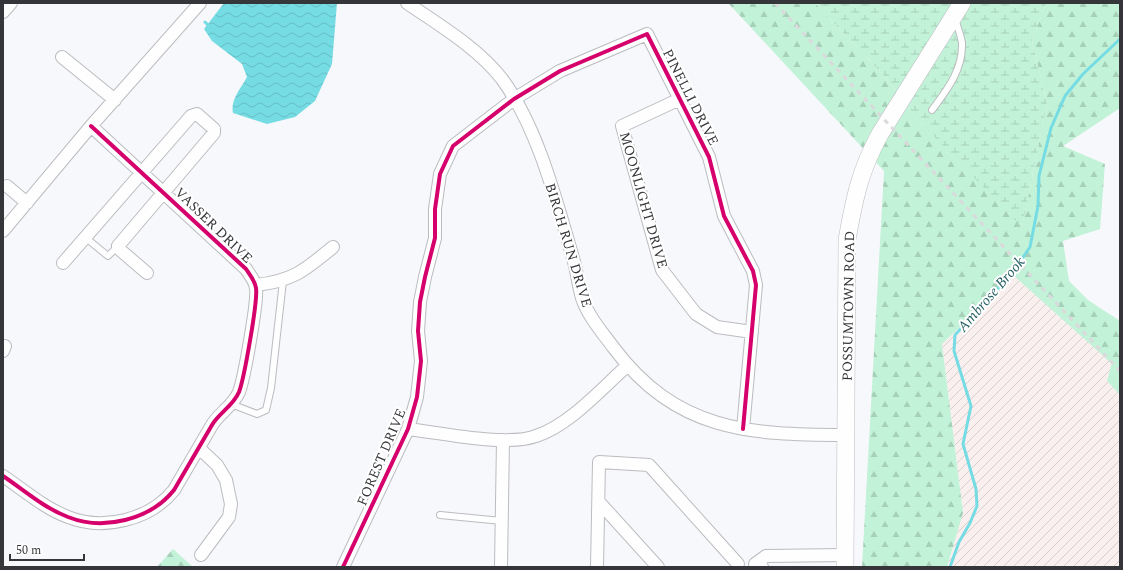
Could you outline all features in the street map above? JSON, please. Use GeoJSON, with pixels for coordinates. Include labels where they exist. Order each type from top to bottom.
{"type":"FeatureCollection","features":[{"type":"Feature","properties":{"kind":"main road","name":"POSSUMTOWN ROAD"},"geometry":{"type":"LineString","coordinates":[[845,561],[847,240],[855,194],[868,155],[958,10]]}},
{"type":"Feature","properties":{"kind":"street"},"geometry":{"type":"LineString","coordinates":[[3,12],[11,3]]}},
{"type":"Feature","properties":{"kind":"street"},"geometry":{"type":"LineString","coordinates":[[3,231],[91,126],[200,3]]}},
{"type":"Feature","properties":{"kind":"street","name":"BIRCH RUN DRIVE"},"geometry":{"type":"LineString","coordinates":[[407,3],[451,33],[487,63],[501,79],[514,98],[524,115],[542,160],[573,259],[583,300],[598,326],[628,365],[642,380],[690,414],[728,427],[788,435],[846,436]]}},
{"type":"Feature","properties":{"kind":"street","name":"PINELLI DRIVE"},"geometry":{"type":"LineString","coordinates":[[514,98],[560,71],[647,34],[709,157],[724,216],[753,272],[756,285],[743,429]]}},
{"type":"Feature","properties":{"kind":"street"},"geometry":{"type":"LineString","coordinates":[[62,57],[115,100]]}},
{"type":"Feature","properties":{"kind":"street","name":"FOREST DRIVE"},"geometry":{"type":"LineString","coordinates":[[343,567],[408,428],[417,397],[421,361],[418,331],[420,302],[424,277],[435,238],[435,209],[440,174],[453,146],[514,98]]}},
{"type":"Feature","properties":{"kind":"street","name":"MOONLIGHT DRIVE"},"geometry":{"type":"LineString","coordinates":[[680,99],[622,126],[662,270],[696,314],[717,327],[752,332]]}},
{"type":"Feature","properties":{"kind":"street"},"geometry":{"type":"LineString","coordinates":[[63,263],[192,115],[198,115],[214,129],[213,135],[118,246],[118,248],[147,274]]}},
{"type":"Feature","properties":{"kind":"street","name":"VASSER DRIVE"},"geometry":{"type":"LineString","coordinates":[[91,126],[246,269],[256,286]]}},
{"type":"Feature","properties":{"kind":"street"},"geometry":{"type":"LineString","coordinates":[[7,186],[27,203]]}},
{"type":"Feature","properties":{"kind":"street"},"geometry":{"type":"LineString","coordinates":[[3,476],[51,509],[69,518],[104,523],[139,516],[150,511],[167,499],[216,418],[231,404],[239,392],[242,384],[257,293],[256,286],[282,281],[301,272],[333,247]]}},
{"type":"Feature","properties":{"kind":"street"},"geometry":{"type":"LineString","coordinates":[[408,428],[503,440],[536,436],[560,424],[628,365]]}},
{"type":"Feature","properties":{"kind":"street"},"geometry":{"type":"LineString","coordinates":[[502,567],[503,440]]}},
{"type":"Feature","properties":{"kind":"street"},"geometry":{"type":"LineString","coordinates":[[199,448],[218,465],[230,491],[231,504],[229,517],[202,555]]}},
{"type":"Feature","properties":{"kind":"street"},"geometry":{"type":"LineString","coordinates":[[597,567],[599,462],[649,464],[735,565],[758,566],[766,556],[845,561]]}},
{"type":"Feature","properties":{"kind":"street"},"geometry":{"type":"LineString","coordinates":[[598,502],[658,567]]}},
{"type":"Feature","properties":{"kind":"lane"},"geometry":{"type":"LineString","coordinates":[[932,110],[955,79],[961,56],[962,42],[958,10]]}},
{"type":"Feature","properties":{"kind":"lane"},"geometry":{"type":"LineString","coordinates":[[86,238],[108,256],[118,246]]}},
{"type":"Feature","properties":{"kind":"lane"},"geometry":{"type":"LineString","coordinates":[[231,404],[257,414],[266,410],[271,388],[282,281]]}},
{"type":"Feature","properties":{"kind":"lane"},"geometry":{"type":"LineString","coordinates":[[440,515],[502,521]]}},
{"type":"Feature","properties":{"kind":"shaded area"},"geometry":{"type":"Polygon","coordinates":[[[1014,276],[1112,362],[1107,381],[1120,395],[1120,567],[947,567],[963,513],[942,344],[1014,276]]]}},
{"type":"Feature","properties":{"kind":"green space"},"geometry":{"type":"Polygon","coordinates":[[[728,3],[815,3],[886,78],[915,117],[1022,226],[1047,104],[1032,41],[1046,3],[1120,3],[1120,108],[1063,146],[1105,164],[1100,229],[1063,241],[1069,281],[1088,300],[1120,321],[1120,371],[1014,276],[942,344],[963,513],[947,567],[862,567],[884,171],[728,3]]]}},
{"type":"Feature","properties":{"kind":"green space"},"geometry":{"type":"Polygon","coordinates":[[[815,3],[1046,3],[1032,41],[1047,104],[1022,227],[915,117],[886,78],[815,3]]]}},
{"type":"Feature","properties":{"kind":"green space"},"geometry":{"type":"Polygon","coordinates":[[[1112,362],[1120,371],[1120,395],[1107,381],[1112,362]]]}},
{"type":"Feature","properties":{"kind":"green space"},"geometry":{"type":"Polygon","coordinates":[[[173,549],[193,567],[157,567],[173,549]]]}},
{"type":"Feature","properties":{"kind":"water"},"geometry":{"type":"Polygon","coordinates":[[[224,3],[337,3],[332,64],[315,101],[295,117],[267,124],[233,113],[233,103],[247,77],[242,64],[212,41],[204,29],[224,3]]]}},
{"type":"Feature","properties":{"kind":"waterway"},"geometry":{"type":"LineString","coordinates":[[205,22],[210,27]]}},
{"type":"Feature","properties":{"kind":"waterway","name":"Ambrose Brook"},"geometry":{"type":"LineString","coordinates":[[950,567],[959,542],[970,523],[977,506],[976,489],[963,444],[971,406],[954,351],[955,335],[1013,272],[1030,247],[1038,206],[1039,176],[1051,128],[1065,96],[1083,74],[1120,39]]}},
{"type":"Feature","properties":{"kind":"railway"},"geometry":{"type":"LineString","coordinates":[[775,3],[1120,371]]}},
{"type":"Feature","properties":{"kind":"cycle path"},"geometry":{"type":"LineString","coordinates":[[343,567],[408,429],[417,397],[421,361],[418,331],[420,302],[435,238],[435,209],[440,174],[453,146],[514,99],[560,71],[647,34],[709,157],[724,216],[753,271],[756,285],[743,429]]}},
{"type":"Feature","properties":{"kind":"cycle path"},"geometry":{"type":"LineString","coordinates":[[3,476],[51,509],[68,517],[96,523],[111,523],[125,520],[152,509],[174,490],[212,425],[239,392],[255,308],[255,283],[246,269],[91,126]]}}]}
